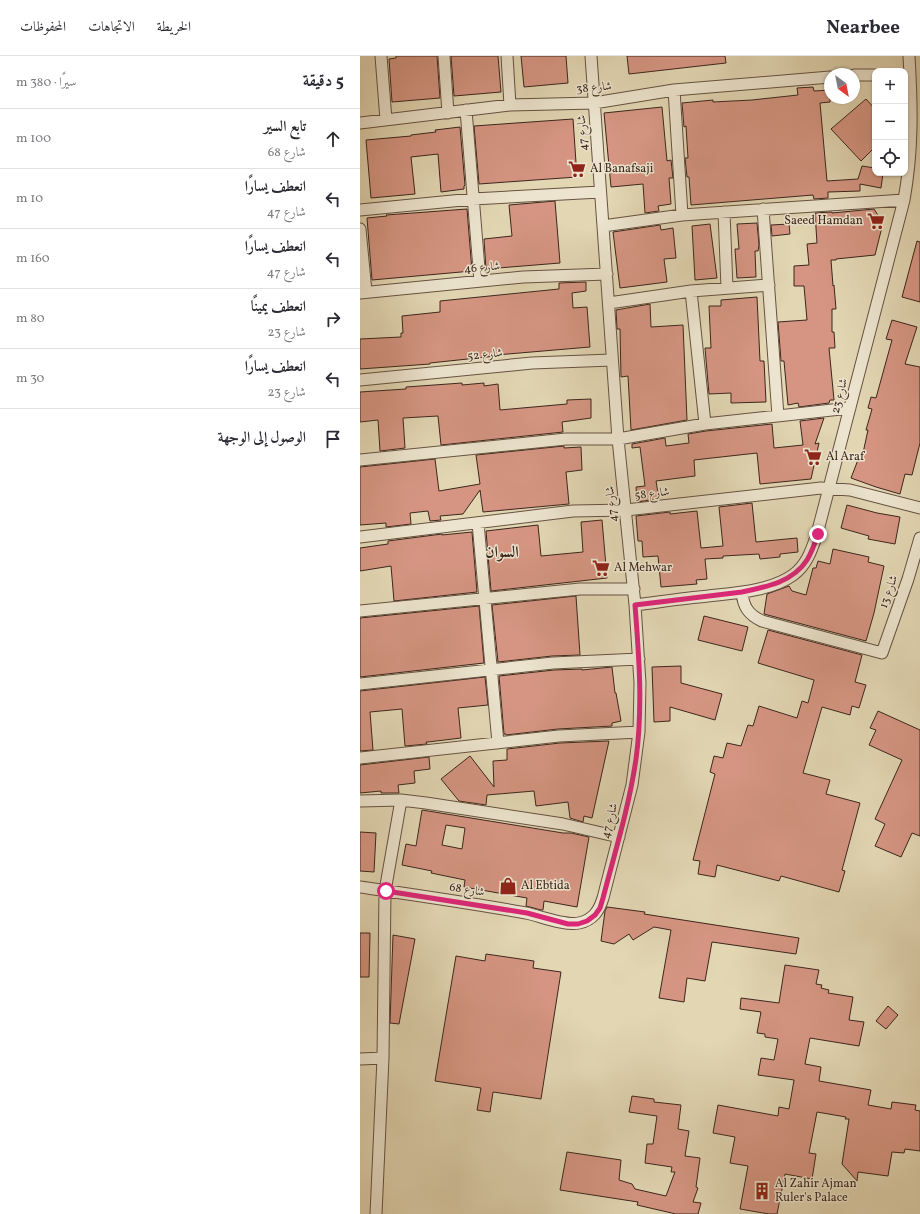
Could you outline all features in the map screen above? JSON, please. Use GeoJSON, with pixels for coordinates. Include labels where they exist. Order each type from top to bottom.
{"type":"FeatureCollection","features":[{"type":"Feature","properties":{"kind":"street"},"geometry":{"type":"LineString","coordinates":[[381,56],[386,120]]}},
{"type":"Feature","properties":{"kind":"street"},"geometry":{"type":"LineString","coordinates":[[444,56],[448,113]]}},
{"type":"Feature","properties":{"kind":"street"},"geometry":{"type":"LineString","coordinates":[[507,56],[510,105]]}},
{"type":"Feature","properties":{"kind":"street","name":"شارع 47"},"geometry":{"type":"LineString","coordinates":[[568,924],[578,924],[587,921],[595,915],[600,908],[632,785],[639,732],[640,690],[634,589],[618,439],[590,56]]}},
{"type":"Feature","properties":{"kind":"street","name":"شارع 23"},"geometry":{"type":"LineString","coordinates":[[635,605],[759,589],[785,580],[794,575],[802,568],[808,559],[830,488],[904,200],[908,176],[912,130],[912,80],[909,56]]}},
{"type":"Feature","properties":{"kind":"street"},"geometry":{"type":"LineString","coordinates":[[860,75],[872,75]]}},
{"type":"Feature","properties":{"kind":"street","name":"شارع 38"},"geometry":{"type":"LineString","coordinates":[[360,123],[510,105],[594,103],[674,90],[824,77]]}},
{"type":"Feature","properties":{"kind":"street"},"geometry":{"type":"LineString","coordinates":[[674,90],[682,215]]}},
{"type":"Feature","properties":{"kind":"street"},"geometry":{"type":"LineString","coordinates":[[466,110],[480,281]]}},
{"type":"Feature","properties":{"kind":"street"},"geometry":{"type":"LineString","coordinates":[[360,210],[473,199],[600,192]]}},
{"type":"Feature","properties":{"kind":"street"},"geometry":{"type":"LineString","coordinates":[[603,226],[682,215],[904,200]]}},
{"type":"Feature","properties":{"kind":"street"},"geometry":{"type":"LineString","coordinates":[[763,209],[778,416]]}},
{"type":"Feature","properties":{"kind":"street"},"geometry":{"type":"LineString","coordinates":[[724,212],[727,288]]}},
{"type":"Feature","properties":{"kind":"street"},"geometry":{"type":"LineString","coordinates":[[360,229],[363,292]]}},
{"type":"Feature","properties":{"kind":"street","name":"شارع 46"},"geometry":{"type":"LineString","coordinates":[[363,292],[523,277],[607,274]]}},
{"type":"Feature","properties":{"kind":"street"},"geometry":{"type":"LineString","coordinates":[[609,303],[690,291],[769,285]]}},
{"type":"Feature","properties":{"kind":"street"},"geometry":{"type":"LineString","coordinates":[[690,291],[705,424]]}},
{"type":"Feature","properties":{"kind":"street","name":"شارع 52"},"geometry":{"type":"LineString","coordinates":[[360,380],[532,363],[612,360]]}},
{"type":"Feature","properties":{"kind":"street"},"geometry":{"type":"LineString","coordinates":[[360,460],[566,439],[618,439],[705,424],[850,408]]}},
{"type":"Feature","properties":{"kind":"street","name":"شارع 58"},"geometry":{"type":"LineString","coordinates":[[360,536],[573,511],[626,510],[830,488],[850,490],[920,508]]}},
{"type":"Feature","properties":{"kind":"street"},"geometry":{"type":"LineString","coordinates":[[478,523],[498,743]]}},
{"type":"Feature","properties":{"kind":"street","name":"شارع 13"},"geometry":{"type":"LineString","coordinates":[[742,592],[742,600],[745,607],[755,618],[882,654],[908,579],[920,538]]}},
{"type":"Feature","properties":{"kind":"street"},"geometry":{"type":"LineString","coordinates":[[360,611],[580,589],[634,589]]}},
{"type":"Feature","properties":{"kind":"street"},"geometry":{"type":"LineString","coordinates":[[360,684],[553,662],[638,659]]}},
{"type":"Feature","properties":{"kind":"street"},"geometry":{"type":"LineString","coordinates":[[360,758],[559,736],[639,732]]}},
{"type":"Feature","properties":{"kind":"street"},"geometry":{"type":"LineString","coordinates":[[360,801],[401,800],[426,802],[564,824],[619,836]]}},
{"type":"Feature","properties":{"kind":"street"},"geometry":{"type":"LineString","coordinates":[[376,1214],[383,1058],[386,891],[401,800]]}},
{"type":"Feature","properties":{"kind":"street","name":"شارع 68"},"geometry":{"type":"LineString","coordinates":[[360,887],[527,913],[568,924]]}},
{"type":"Feature","properties":{"kind":"street"},"geometry":{"type":"LineString","coordinates":[[360,1059],[383,1058]]}},
{"type":"Feature","properties":{"kind":"building"},"geometry":{"type":"Polygon","coordinates":[[[396,56],[437,56],[440,98],[392,102],[389,59],[396,58],[396,56]]]}},
{"type":"Feature","properties":{"kind":"building"},"geometry":{"type":"Polygon","coordinates":[[[451,56],[498,56],[501,92],[454,96],[451,56]]]}},
{"type":"Feature","properties":{"kind":"building"},"geometry":{"type":"Polygon","coordinates":[[[521,56],[566,56],[568,83],[524,87],[521,56]]]}},
{"type":"Feature","properties":{"kind":"building"},"geometry":{"type":"Polygon","coordinates":[[[627,56],[725,56],[726,63],[629,74],[627,56]]]}},
{"type":"Feature","properties":{"kind":"building"},"geometry":{"type":"Polygon","coordinates":[[[813,87],[814,91],[824,90],[824,103],[820,103],[827,181],[858,179],[862,166],[872,168],[872,176],[883,176],[881,188],[860,184],[860,191],[828,192],[828,198],[814,199],[813,195],[691,205],[689,177],[687,177],[685,158],[688,158],[686,126],[684,127],[682,103],[713,100],[713,102],[752,100],[798,95],[797,88],[813,87]]]}},
{"type":"Feature","properties":{"kind":"building"},"geometry":{"type":"Polygon","coordinates":[[[866,99],[872,106],[872,150],[861,161],[831,129],[866,99]]]}},
{"type":"Feature","properties":{"kind":"building"},"geometry":{"type":"Polygon","coordinates":[[[662,107],[667,161],[671,160],[673,178],[669,178],[671,204],[658,206],[659,211],[645,213],[643,184],[611,187],[604,113],[662,107]]]}},
{"type":"Feature","properties":{"kind":"building"},"geometry":{"type":"Polygon","coordinates":[[[573,119],[577,177],[479,184],[474,126],[573,119]]]}},
{"type":"Feature","properties":{"kind":"building"},"geometry":{"type":"Polygon","coordinates":[[[460,127],[465,185],[464,189],[441,192],[438,154],[411,157],[415,194],[371,198],[366,140],[411,136],[436,132],[435,130],[460,127]]]}},
{"type":"Feature","properties":{"kind":"building"},"geometry":{"type":"Polygon","coordinates":[[[555,201],[560,263],[486,269],[484,239],[512,236],[509,205],[555,201]]]}},
{"type":"Feature","properties":{"kind":"building"},"geometry":{"type":"Polygon","coordinates":[[[467,209],[472,271],[372,280],[367,218],[387,216],[386,215],[467,209]]]}},
{"type":"Feature","properties":{"kind":"building"},"geometry":{"type":"Polygon","coordinates":[[[874,209],[883,223],[875,255],[831,260],[836,309],[832,309],[832,332],[834,332],[835,348],[829,348],[834,400],[830,400],[829,403],[799,407],[798,403],[788,405],[784,361],[781,361],[778,322],[807,320],[804,286],[794,286],[794,266],[809,265],[807,244],[817,243],[815,213],[874,209]]]}},
{"type":"Feature","properties":{"kind":"building"},"geometry":{"type":"Polygon","coordinates":[[[757,223],[759,245],[758,251],[755,251],[756,277],[737,278],[735,249],[739,249],[737,224],[757,223]]]}},
{"type":"Feature","properties":{"kind":"building"},"geometry":{"type":"Polygon","coordinates":[[[710,224],[717,278],[695,280],[692,226],[710,224]]]}},
{"type":"Feature","properties":{"kind":"building"},"geometry":{"type":"Polygon","coordinates":[[[789,224],[790,234],[772,236],[771,225],[789,224]]]}},
{"type":"Feature","properties":{"kind":"building"},"geometry":{"type":"Polygon","coordinates":[[[660,225],[661,230],[673,228],[676,258],[664,259],[667,282],[620,288],[613,232],[660,225]]]}},
{"type":"Feature","properties":{"kind":"building"},"geometry":{"type":"Polygon","coordinates":[[[917,241],[920,242],[920,302],[902,297],[917,241]]]}},
{"type":"Feature","properties":{"kind":"building"},"geometry":{"type":"Polygon","coordinates":[[[586,282],[586,291],[572,293],[573,308],[587,307],[590,347],[496,355],[430,364],[360,369],[360,339],[401,337],[401,333],[403,333],[402,316],[440,312],[440,301],[559,289],[559,283],[586,282]]]}},
{"type":"Feature","properties":{"kind":"building"},"geometry":{"type":"Polygon","coordinates":[[[757,297],[760,361],[764,361],[766,402],[731,403],[731,393],[709,394],[705,348],[711,348],[709,306],[721,306],[721,300],[757,297]]]}},
{"type":"Feature","properties":{"kind":"building"},"geometry":{"type":"Polygon","coordinates":[[[650,304],[651,327],[683,325],[687,420],[631,430],[628,376],[621,377],[620,329],[617,329],[616,310],[650,304]]]}},
{"type":"Feature","properties":{"kind":"building"},"geometry":{"type":"Polygon","coordinates":[[[892,320],[917,327],[905,364],[920,367],[920,443],[912,475],[905,474],[900,494],[851,478],[861,452],[863,453],[868,430],[866,430],[872,409],[868,408],[871,397],[876,398],[892,340],[886,339],[892,320]]]}},
{"type":"Feature","properties":{"kind":"building"},"geometry":{"type":"Polygon","coordinates":[[[462,383],[462,385],[484,383],[484,386],[498,384],[500,410],[567,404],[567,400],[591,399],[591,418],[562,422],[563,432],[441,445],[438,416],[403,418],[405,448],[380,451],[378,420],[360,422],[360,392],[462,383]]]}},
{"type":"Feature","properties":{"kind":"building"},"geometry":{"type":"Polygon","coordinates":[[[824,418],[815,444],[819,443],[811,479],[760,484],[757,453],[694,460],[695,476],[656,481],[659,499],[637,502],[636,487],[645,486],[640,447],[632,448],[632,444],[665,438],[666,446],[689,443],[688,434],[772,424],[774,448],[803,445],[800,421],[824,418]]]}},
{"type":"Feature","properties":{"kind":"building"},"geometry":{"type":"Polygon","coordinates":[[[564,446],[564,448],[581,447],[582,470],[566,472],[569,504],[483,512],[480,490],[463,514],[440,516],[441,520],[430,521],[428,511],[410,513],[411,524],[386,527],[386,523],[360,525],[360,467],[435,459],[439,491],[480,484],[476,455],[564,446]]]}},
{"type":"Feature","properties":{"kind":"building"},"geometry":{"type":"Polygon","coordinates":[[[752,503],[756,542],[797,538],[798,552],[780,554],[780,557],[760,559],[759,554],[723,556],[723,558],[705,559],[707,579],[696,580],[697,584],[661,587],[658,556],[643,557],[642,541],[638,541],[636,516],[670,512],[670,514],[697,511],[701,548],[723,546],[719,507],[752,503]]]}},
{"type":"Feature","properties":{"kind":"building"},"geometry":{"type":"Polygon","coordinates":[[[847,505],[900,517],[895,544],[868,539],[869,536],[841,528],[847,505]]]}},
{"type":"Feature","properties":{"kind":"building"},"geometry":{"type":"Polygon","coordinates":[[[602,520],[607,578],[491,591],[486,531],[538,525],[541,556],[583,552],[581,522],[602,520]]]}},
{"type":"Feature","properties":{"kind":"building"},"geometry":{"type":"Polygon","coordinates":[[[472,532],[477,592],[394,601],[391,566],[360,571],[360,548],[388,544],[388,541],[442,534],[472,532]]]}},
{"type":"Feature","properties":{"kind":"building"},"geometry":{"type":"Polygon","coordinates":[[[833,549],[869,557],[868,562],[884,566],[874,613],[866,641],[764,614],[767,594],[789,586],[792,591],[806,595],[813,568],[816,568],[818,561],[830,564],[833,549]]]}},
{"type":"Feature","properties":{"kind":"building"},"geometry":{"type":"Polygon","coordinates":[[[576,596],[580,655],[552,656],[498,662],[492,605],[576,596]]]}},
{"type":"Feature","properties":{"kind":"building"},"geometry":{"type":"Polygon","coordinates":[[[479,606],[484,663],[360,677],[360,618],[479,606]]]}},
{"type":"Feature","properties":{"kind":"building"},"geometry":{"type":"Polygon","coordinates":[[[704,616],[748,627],[742,651],[698,640],[704,616]]]}},
{"type":"Feature","properties":{"kind":"building"},"geometry":{"type":"Polygon","coordinates":[[[768,630],[862,655],[855,682],[866,685],[859,708],[852,706],[850,715],[822,707],[803,773],[830,780],[826,794],[860,803],[842,870],[845,871],[839,892],[781,876],[779,881],[717,865],[715,877],[698,874],[700,861],[693,860],[715,774],[710,772],[714,756],[723,758],[727,743],[741,746],[748,725],[753,726],[759,706],[797,718],[802,701],[808,703],[814,680],[758,663],[768,630]]]}},
{"type":"Feature","properties":{"kind":"building"},"geometry":{"type":"Polygon","coordinates":[[[681,666],[681,683],[722,694],[715,720],[670,707],[670,721],[654,722],[652,667],[681,666]]]}},
{"type":"Feature","properties":{"kind":"building"},"geometry":{"type":"Polygon","coordinates":[[[612,667],[615,693],[621,721],[612,723],[612,726],[504,734],[499,676],[554,670],[582,670],[612,667]]]}},
{"type":"Feature","properties":{"kind":"building"},"geometry":{"type":"Polygon","coordinates":[[[485,677],[488,705],[458,708],[461,738],[405,746],[402,709],[370,712],[373,750],[360,751],[360,691],[485,677]]]}},
{"type":"Feature","properties":{"kind":"building"},"geometry":{"type":"Polygon","coordinates":[[[878,711],[920,730],[920,836],[912,833],[901,857],[875,846],[885,824],[875,819],[902,760],[869,745],[876,730],[870,728],[878,711]]]}},
{"type":"Feature","properties":{"kind":"building"},"geometry":{"type":"Polygon","coordinates":[[[609,741],[592,818],[584,816],[583,822],[570,818],[568,802],[536,806],[534,791],[487,795],[486,805],[459,801],[441,779],[470,756],[494,787],[493,761],[507,760],[507,749],[560,743],[609,741]]]}},
{"type":"Feature","properties":{"kind":"building"},"geometry":{"type":"Polygon","coordinates":[[[429,757],[430,769],[414,771],[415,783],[398,785],[399,793],[381,793],[381,791],[360,793],[360,765],[429,757]]]}},
{"type":"Feature","properties":{"kind":"building"},"geometry":{"type":"Polygon","coordinates":[[[422,810],[589,837],[577,907],[544,901],[543,910],[526,906],[527,898],[464,887],[465,880],[402,865],[406,844],[416,846],[422,810]],[[446,825],[442,845],[462,849],[465,828],[446,825]]]}},
{"type":"Feature","properties":{"kind":"building"},"geometry":{"type":"Polygon","coordinates":[[[360,832],[376,833],[374,872],[360,871],[360,832]]]}},
{"type":"Feature","properties":{"kind":"building"},"geometry":{"type":"Polygon","coordinates":[[[607,907],[799,938],[796,954],[712,942],[705,981],[687,978],[684,1002],[659,998],[671,930],[654,927],[633,940],[629,934],[614,944],[601,941],[605,911],[607,907]]]}},
{"type":"Feature","properties":{"kind":"building"},"geometry":{"type":"Polygon","coordinates":[[[360,933],[370,933],[369,977],[360,977],[360,933]]]}},
{"type":"Feature","properties":{"kind":"building"},"geometry":{"type":"Polygon","coordinates":[[[393,935],[415,939],[399,1024],[390,1023],[393,935]]]}},
{"type":"Feature","properties":{"kind":"building"},"geometry":{"type":"Polygon","coordinates":[[[486,954],[534,961],[533,968],[561,972],[541,1099],[493,1092],[490,1112],[477,1110],[481,1088],[435,1081],[456,956],[485,961],[486,954]]]}},
{"type":"Feature","properties":{"kind":"building"},"geometry":{"type":"Polygon","coordinates":[[[785,965],[819,970],[816,984],[822,985],[821,988],[829,990],[828,993],[853,997],[849,1020],[864,1022],[859,1046],[810,1038],[805,1064],[821,1067],[819,1081],[871,1090],[868,1105],[891,1109],[892,1102],[916,1105],[915,1110],[920,1111],[920,1151],[905,1149],[904,1153],[892,1152],[888,1176],[858,1172],[857,1181],[842,1164],[849,1119],[845,1119],[846,1117],[817,1112],[809,1153],[816,1154],[812,1179],[785,1174],[777,1214],[769,1214],[740,1209],[748,1166],[730,1163],[735,1137],[713,1133],[718,1105],[778,1116],[779,1107],[789,1109],[794,1080],[758,1075],[761,1058],[774,1060],[778,1039],[765,1037],[765,1034],[757,1033],[761,1012],[740,1009],[741,998],[779,1003],[785,965]]]}},
{"type":"Feature","properties":{"kind":"building"},"geometry":{"type":"Polygon","coordinates":[[[888,1006],[898,1015],[886,1029],[876,1021],[888,1006]]]}},
{"type":"Feature","properties":{"kind":"building"},"geometry":{"type":"Polygon","coordinates":[[[632,1096],[654,1099],[654,1102],[681,1105],[678,1129],[689,1131],[685,1156],[700,1158],[696,1187],[698,1188],[693,1202],[701,1203],[698,1214],[676,1214],[637,1205],[638,1202],[560,1190],[567,1152],[621,1160],[619,1180],[632,1184],[635,1189],[666,1196],[675,1172],[671,1172],[672,1167],[645,1163],[647,1144],[653,1144],[657,1116],[629,1112],[632,1096]]]}},
{"type":"Feature","properties":{"kind":"place","name":"Al Banafsaji"},"geometry":{"type":"Point","coordinates":[577,169]}},
{"type":"Feature","properties":{"kind":"place","name":"Saeed Hamdan"},"geometry":{"type":"Point","coordinates":[876,221]}},
{"type":"Feature","properties":{"kind":"place","name":"Al Araf"},"geometry":{"type":"Point","coordinates":[813,457]}},
{"type":"Feature","properties":{"kind":"place","name":"Al Mehwar"},"geometry":{"type":"Point","coordinates":[601,568]}},
{"type":"Feature","properties":{"kind":"place","name":"Al Ebtida"},"geometry":{"type":"Point","coordinates":[508,886]}},
{"type":"Feature","properties":{"kind":"place","name":"Al Zahir Ajman Ruler's Palace"},"geometry":{"type":"Point","coordinates":[762,1191]}},
{"type":"Feature","properties":{"kind":"district","name":"السوان"},"geometry":{"type":"Point","coordinates":[502,553]}},
{"type":"Feature","properties":{"kind":"route"},"geometry":{"type":"LineString","coordinates":[[386,891],[527,913],[568,924],[578,924],[587,921],[595,915],[600,908],[603,898],[626,811],[636,759],[639,732],[640,683],[635,605],[742,592],[775,584],[794,575],[802,568],[808,559],[818,534]]}}]}
